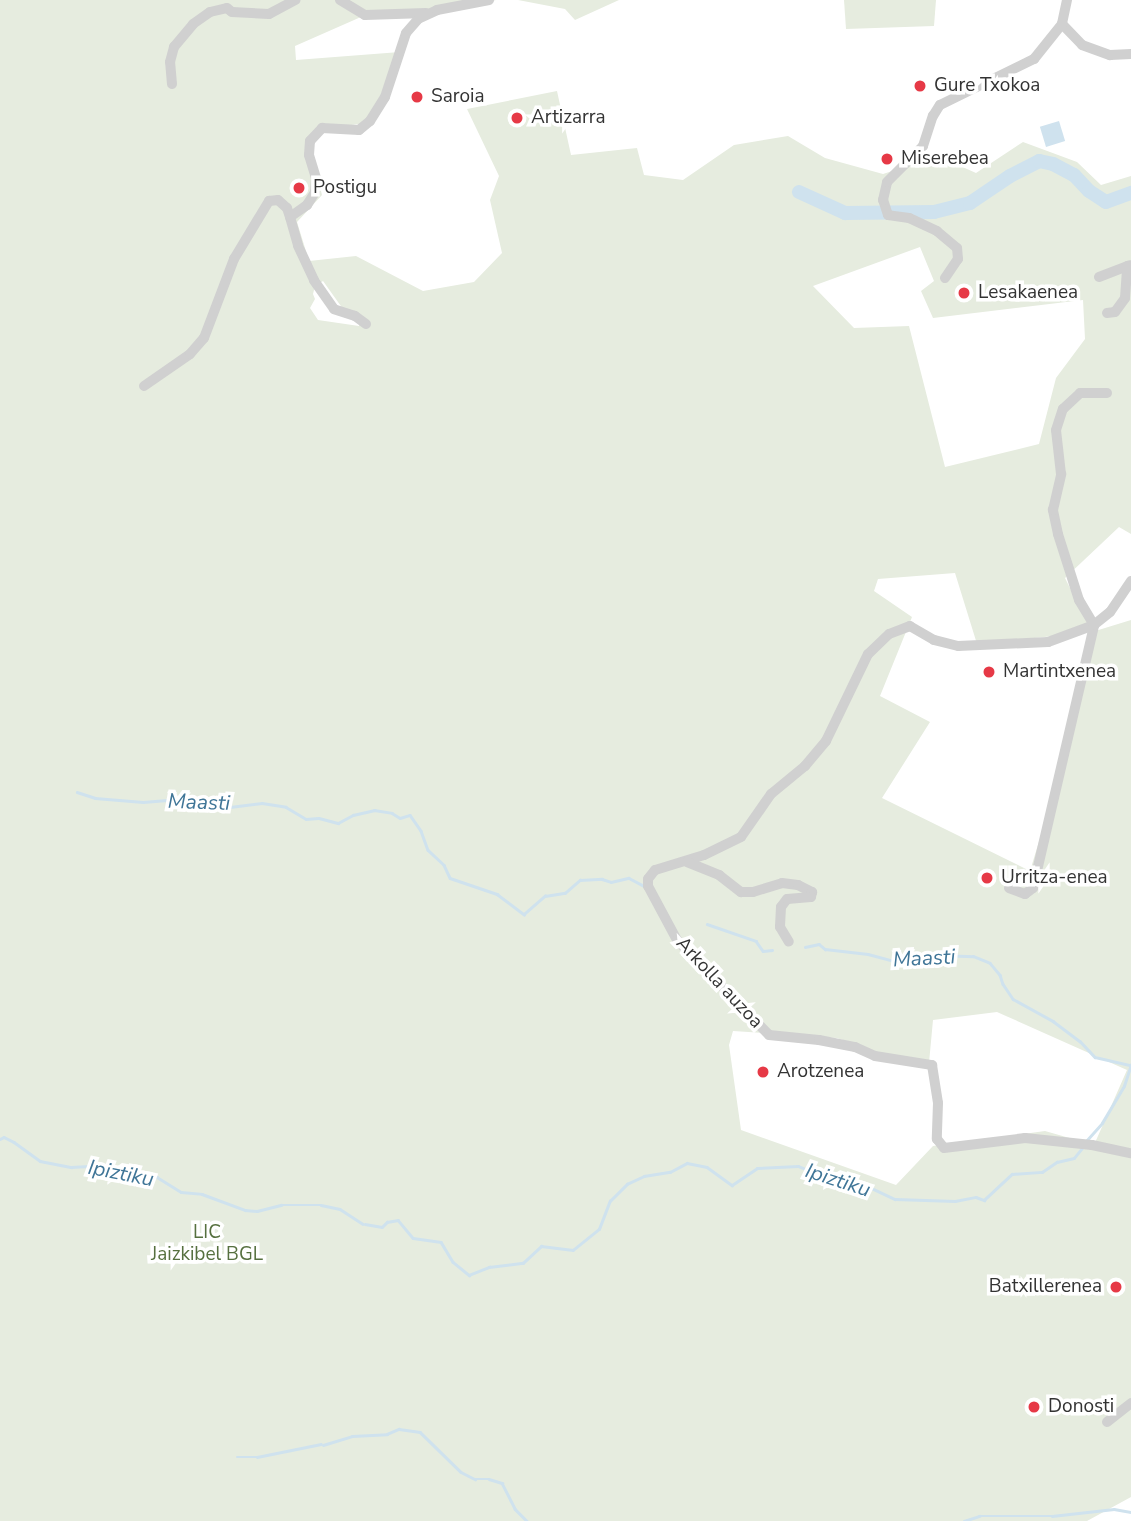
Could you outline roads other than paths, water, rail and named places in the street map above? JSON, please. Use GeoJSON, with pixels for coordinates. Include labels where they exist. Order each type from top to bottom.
{"type":"FeatureCollection","features":[{"type":"Feature","properties":{"kind":"street"},"geometry":{"type":"LineString","coordinates":[[173,84],[170,62],[183,33],[211,12],[228,4],[240,13],[269,14],[295,0]]}},
{"type":"Feature","properties":{"kind":"street"},"geometry":{"type":"LineString","coordinates":[[340,0],[365,15],[430,13],[489,0]]}},
{"type":"Feature","properties":{"kind":"street"},"geometry":{"type":"LineString","coordinates":[[945,278],[958,259],[957,248],[937,231],[909,218],[888,215],[883,200],[887,181],[923,146],[933,116],[940,105],[1034,60],[1062,24],[1067,0]]}},
{"type":"Feature","properties":{"kind":"street"},"geometry":{"type":"LineString","coordinates":[[290,217],[307,205],[315,192],[316,178],[309,155],[310,141],[322,128],[359,130],[370,121],[385,97],[406,33],[418,19],[430,13]]}},
{"type":"Feature","properties":{"kind":"street"},"geometry":{"type":"LineString","coordinates":[[1062,24],[1082,46],[1110,55],[1131,54]]}},
{"type":"Feature","properties":{"kind":"street"},"geometry":{"type":"LineString","coordinates":[[144,386],[190,354],[204,338],[234,259],[269,201],[278,200],[287,208],[298,245],[314,280],[334,309],[355,316],[366,324]]}},
{"type":"Feature","properties":{"kind":"street"},"geometry":{"type":"LineString","coordinates":[[1098,277],[1129,265],[1125,298],[1115,312],[1107,313]]}},
{"type":"Feature","properties":{"kind":"street"},"geometry":{"type":"LineString","coordinates":[[1009,888],[1025,894],[1033,887],[1094,625],[1079,600],[1053,510],[1061,474],[1056,430],[1063,409],[1080,393],[1107,393]]}},
{"type":"Feature","properties":{"kind":"street","name":"Arkolla auzoa"},"geometry":{"type":"LineString","coordinates":[[1131,581],[1111,612],[1094,625],[1048,642],[958,646],[934,640],[910,626],[889,635],[868,654],[826,741],[805,766],[771,794],[741,837],[687,862],[655,870],[648,879],[653,900],[677,940],[769,1035],[819,1040],[855,1047],[875,1056],[932,1065],[938,1104],[937,1139],[944,1148],[1025,1138],[1092,1144],[1131,1153]]}},
{"type":"Feature","properties":{"kind":"street"},"geometry":{"type":"LineString","coordinates":[[687,862],[719,875],[741,892],[753,892],[782,883],[798,885],[812,892],[811,897],[787,899],[781,907],[780,927],[789,942]]}},
{"type":"Feature","properties":{"kind":"street"},"geometry":{"type":"LineString","coordinates":[[1107,1422],[1131,1404]]}},
{"type":"Feature","properties":{"kind":"water"},"geometry":{"type":"Polygon","coordinates":[[[1059,121],[1065,141],[1046,147],[1040,127],[1059,121]]]}},
{"type":"Feature","properties":{"kind":"waterway"},"geometry":{"type":"LineString","coordinates":[[799,192],[845,213],[934,212],[970,203],[1010,176],[1039,161],[1053,164],[1074,175],[1089,191],[1106,202],[1131,193]]}},
{"type":"Feature","properties":{"kind":"waterway","name":"Maasti"},"geometry":{"type":"LineString","coordinates":[[77,792],[95,798],[143,802],[191,798],[201,806],[230,807],[262,803],[286,807],[306,819],[318,818]]}},
{"type":"Feature","properties":{"kind":"waterway","name":"Maasti"},"geometry":{"type":"LineString","coordinates":[[319,818],[338,823],[353,815],[374,810],[392,813],[400,818],[410,815],[421,831],[428,850],[444,865],[450,878],[497,894],[524,914],[545,896],[565,893],[580,880],[602,879],[611,882],[629,878],[644,886]]}},
{"type":"Feature","properties":{"kind":"waterway","name":"Maasti"},"geometry":{"type":"LineString","coordinates":[[707,924],[756,941],[763,951],[772,950]]}},
{"type":"Feature","properties":{"kind":"waterway","name":"Maasti"},"geometry":{"type":"LineString","coordinates":[[805,947],[819,944],[825,949],[868,954],[897,962],[937,955],[973,956],[990,963],[1013,999],[1053,1021],[1080,1041],[1095,1057],[1131,1065]]}},
{"type":"Feature","properties":{"kind":"waterway","name":"Ipiztiku"},"geometry":{"type":"LineString","coordinates":[[1086,1141],[1102,1123],[1124,1086],[1131,1065]]}},
{"type":"Feature","properties":{"kind":"waterway","name":"Ipiztiku"},"geometry":{"type":"LineString","coordinates":[[0,1139],[4,1137],[14,1142],[40,1161],[71,1167],[89,1166],[114,1176],[157,1177],[181,1192],[202,1194],[245,1210],[257,1211],[281,1205],[321,1205],[340,1209],[363,1224]]}},
{"type":"Feature","properties":{"kind":"waterway","name":"Ipiztiku"},"geometry":{"type":"LineString","coordinates":[[365,1224],[382,1227],[387,1222],[398,1220],[413,1238],[441,1242],[453,1262],[469,1275],[489,1267],[523,1263],[541,1246],[573,1250],[599,1229],[610,1201],[627,1184],[644,1176],[670,1172],[687,1163],[707,1167],[732,1185],[757,1168],[798,1166],[840,1183],[867,1186],[895,1199],[955,1201],[976,1197],[984,1200],[1012,1174],[1042,1172],[1057,1162],[1074,1158],[1082,1148]]}},
{"type":"Feature","properties":{"kind":"waterway"},"geometry":{"type":"LineString","coordinates":[[323,1445],[352,1436],[387,1434],[399,1429],[420,1432],[461,1472],[475,1479],[502,1483],[515,1509],[527,1521]]}},
{"type":"Feature","properties":{"kind":"waterway"},"geometry":{"type":"LineString","coordinates":[[237,1457],[257,1457],[321,1444]]}},
{"type":"Feature","properties":{"kind":"waterway"},"geometry":{"type":"LineString","coordinates":[[964,1521],[979,1516],[1052,1516],[1114,1509],[1131,1512]]}},
{"type":"Feature","properties":{"kind":"place","name":"Gure Txokoa"},"geometry":{"type":"Point","coordinates":[920,86]}},
{"type":"Feature","properties":{"kind":"place","name":"Saroia"},"geometry":{"type":"Point","coordinates":[417,97]}},
{"type":"Feature","properties":{"kind":"place","name":"Artizarra"},"geometry":{"type":"Point","coordinates":[517,118]}},
{"type":"Feature","properties":{"kind":"place","name":"Miserebea"},"geometry":{"type":"Point","coordinates":[887,159]}},
{"type":"Feature","properties":{"kind":"place","name":"Postigu"},"geometry":{"type":"Point","coordinates":[299,188]}},
{"type":"Feature","properties":{"kind":"place","name":"Lesakaenea"},"geometry":{"type":"Point","coordinates":[964,293]}},
{"type":"Feature","properties":{"kind":"place","name":"Martintxenea"},"geometry":{"type":"Point","coordinates":[989,672]}},
{"type":"Feature","properties":{"kind":"place","name":"Urritza-enea"},"geometry":{"type":"Point","coordinates":[987,878]}},
{"type":"Feature","properties":{"kind":"place","name":"Arotzenea"},"geometry":{"type":"Point","coordinates":[763,1072]}},
{"type":"Feature","properties":{"kind":"place","name":"Batxillerenea"},"geometry":{"type":"Point","coordinates":[1116,1287]}},
{"type":"Feature","properties":{"kind":"place","name":"Donosti"},"geometry":{"type":"Point","coordinates":[1034,1407]}},
{"type":"Feature","properties":{"kind":"park label","name":"LIC Jaizkibel BGL"},"geometry":{"type":"Point","coordinates":[207,1244]}}]}
